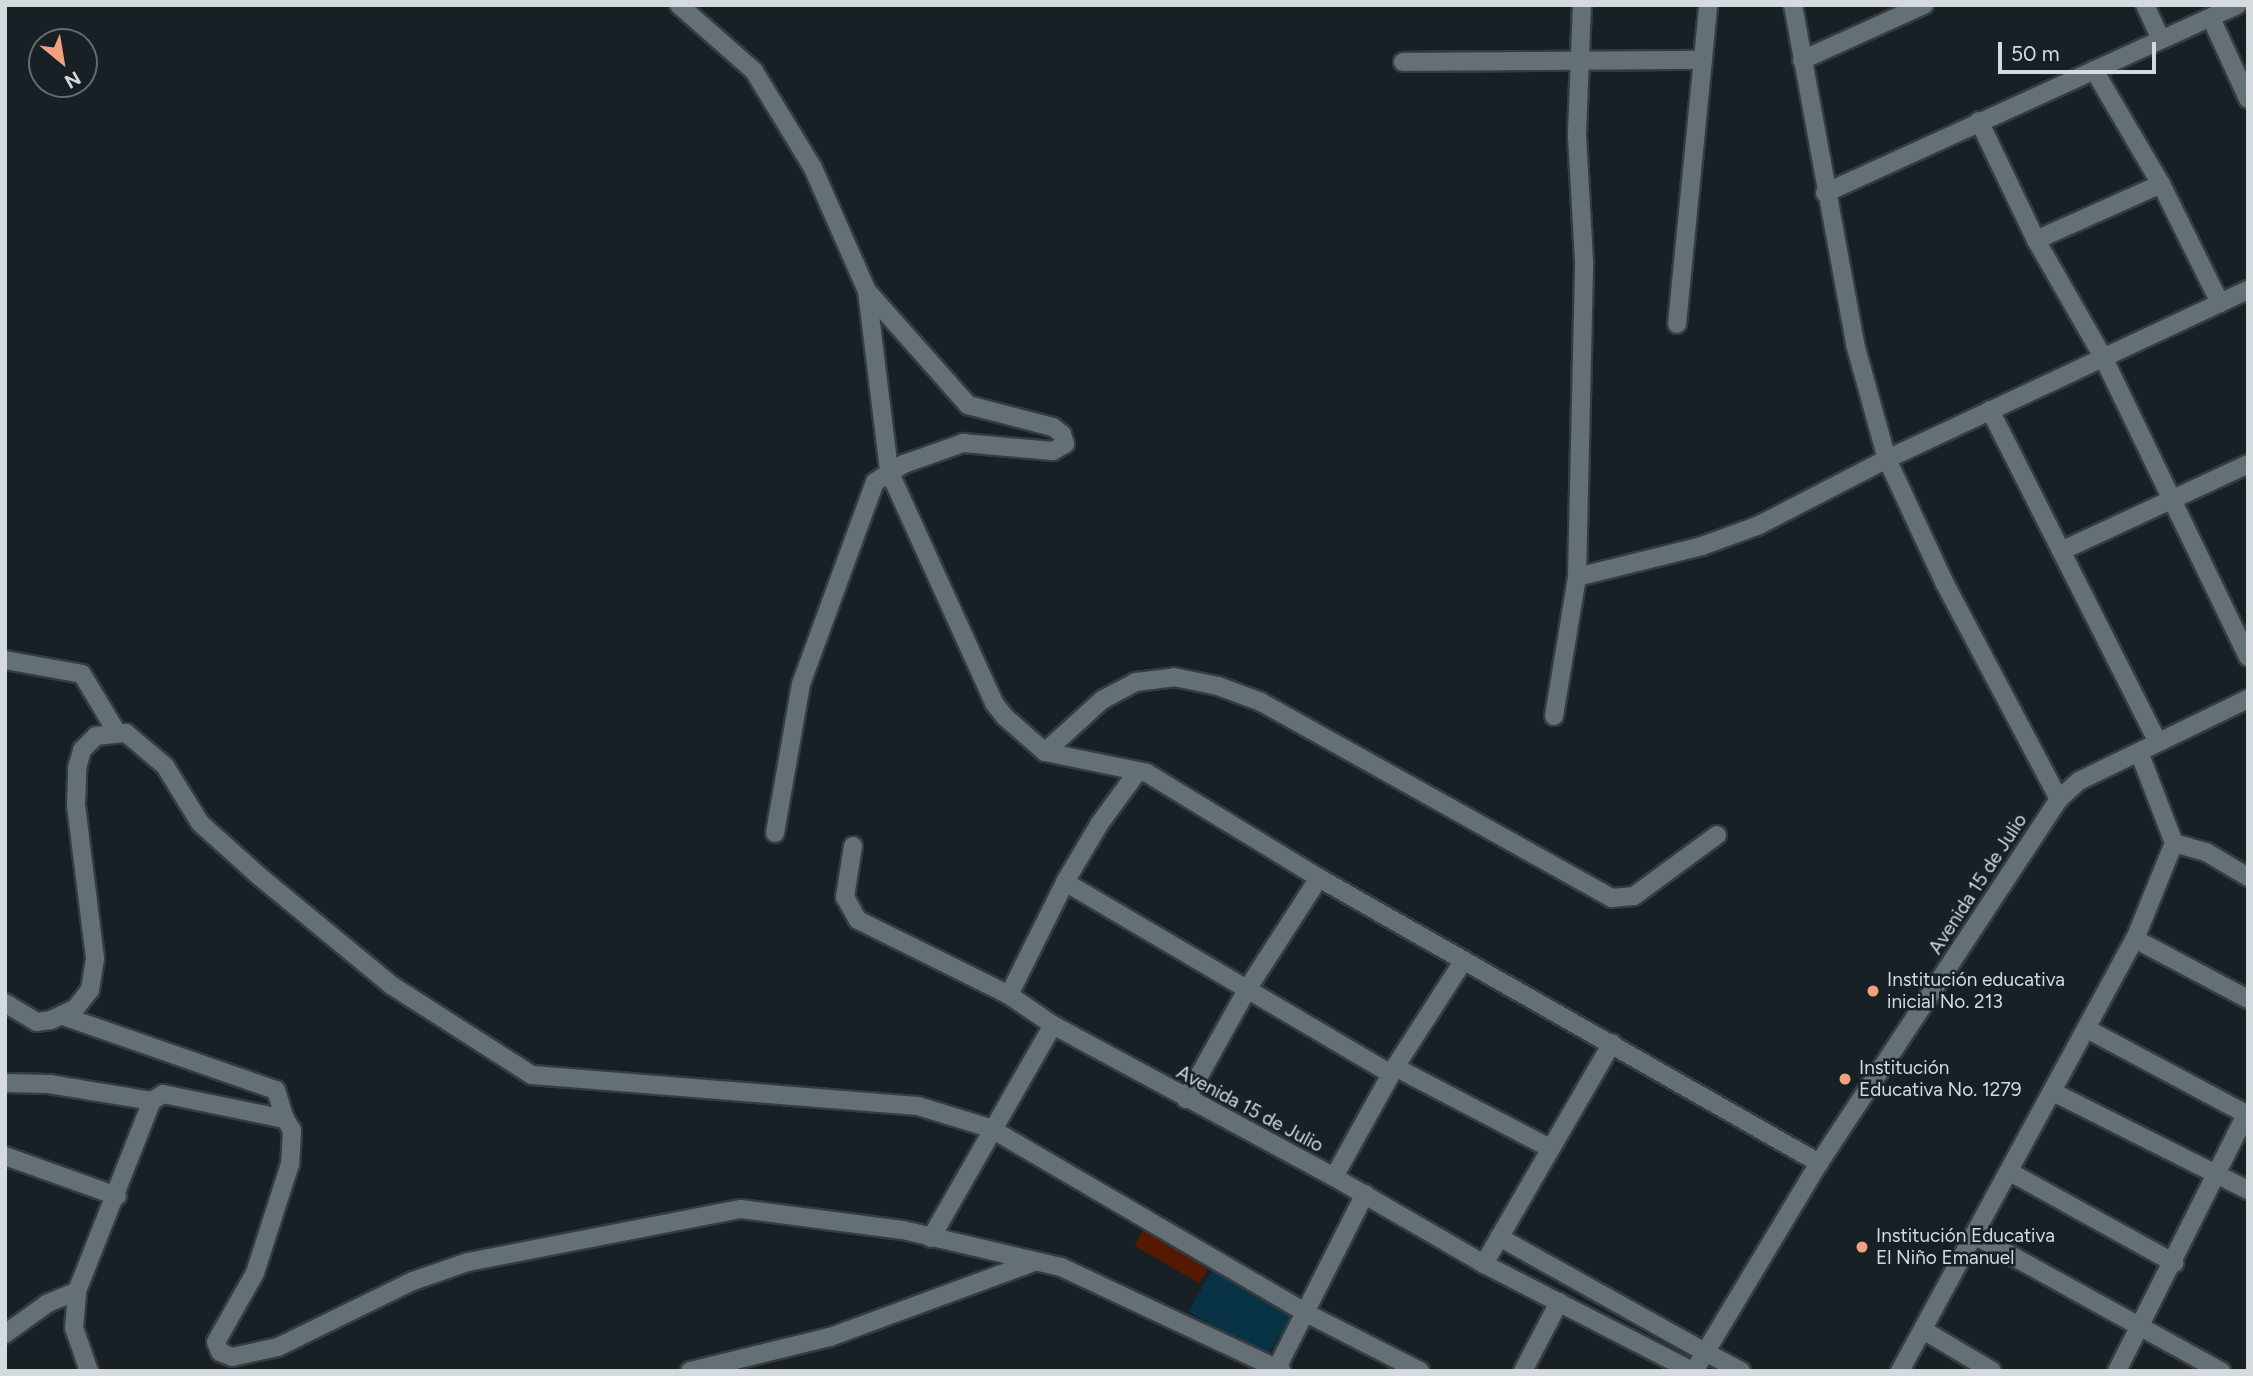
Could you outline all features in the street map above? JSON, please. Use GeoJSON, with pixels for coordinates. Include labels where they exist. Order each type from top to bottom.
{"type":"FeatureCollection","features":[{"type":"Feature","properties":{"kind":"street"},"geometry":{"type":"LineString","coordinates":[[679,5],[754,71],[813,168],[867,292],[889,471],[994,704],[1045,752],[1138,771],[1319,878],[1819,1163]]}},
{"type":"Feature","properties":{"kind":"street"},"geometry":{"type":"LineString","coordinates":[[1554,716],[1577,577],[1584,261],[1577,134],[1582,5]]}},
{"type":"Feature","properties":{"kind":"street"},"geometry":{"type":"LineString","coordinates":[[1677,324],[1708,5]]}},
{"type":"Feature","properties":{"kind":"street"},"geometry":{"type":"LineString","coordinates":[[1793,5],[1825,193],[1855,344],[1887,459],[1944,582],[2059,799]]}},
{"type":"Feature","properties":{"kind":"street"},"geometry":{"type":"LineString","coordinates":[[1802,60],[1924,5]]}},
{"type":"Feature","properties":{"kind":"street"},"geometry":{"type":"LineString","coordinates":[[2145,5],[2161,40]]}},
{"type":"Feature","properties":{"kind":"street"},"geometry":{"type":"LineString","coordinates":[[1825,193],[2237,5]]}},
{"type":"Feature","properties":{"kind":"street"},"geometry":{"type":"LineString","coordinates":[[2211,18],[2248,99]]}},
{"type":"Feature","properties":{"kind":"street"},"geometry":{"type":"LineString","coordinates":[[1403,62],[1703,60]]}},
{"type":"Feature","properties":{"kind":"street"},"geometry":{"type":"LineString","coordinates":[[2094,70],[2161,184],[2220,303]]}},
{"type":"Feature","properties":{"kind":"street"},"geometry":{"type":"LineString","coordinates":[[1979,121],[2036,240],[2103,357],[2174,499],[2248,657]]}},
{"type":"Feature","properties":{"kind":"street"},"geometry":{"type":"LineString","coordinates":[[2036,240],[2161,184]]}},
{"type":"Feature","properties":{"kind":"street"},"geometry":{"type":"LineString","coordinates":[[1577,577],[1702,546],[1757,526],[1887,459],[2248,290]]}},
{"type":"Feature","properties":{"kind":"street"},"geometry":{"type":"LineString","coordinates":[[775,833],[801,684],[871,490],[889,471],[963,443],[1053,451],[1065,441],[1053,427],[968,405],[867,292]]}},
{"type":"Feature","properties":{"kind":"street"},"geometry":{"type":"LineString","coordinates":[[1990,411],[2158,742]]}},
{"type":"Feature","properties":{"kind":"street"},"geometry":{"type":"LineString","coordinates":[[2061,551],[2248,464]]}},
{"type":"Feature","properties":{"kind":"street"},"geometry":{"type":"LineString","coordinates":[[5,660],[82,674],[116,731]]}},
{"type":"Feature","properties":{"kind":"street"},"geometry":{"type":"LineString","coordinates":[[1045,752],[1088,710],[1117,691],[1157,677],[1174,677],[1218,686],[1261,702],[1612,898],[1634,896],[1717,835]]}},
{"type":"Feature","properties":{"kind":"street","name":"Avenida 15 de Julio"},"geometry":{"type":"LineString","coordinates":[[852,846],[845,897],[858,920],[1009,995],[1053,1025],[1365,1194],[1484,1264],[1693,1371],[1819,1163],[2059,799],[2079,781],[2248,699]]}},
{"type":"Feature","properties":{"kind":"street"},"geometry":{"type":"LineString","coordinates":[[5,1003],[37,1022],[63,1016],[84,999],[96,969],[76,805],[78,758],[96,736],[116,731],[136,737],[164,766],[200,823],[391,985],[532,1075],[918,1106],[990,1128],[1306,1313],[1420,1371]]}},
{"type":"Feature","properties":{"kind":"street"},"geometry":{"type":"LineString","coordinates":[[1900,1371],[1976,1236],[2135,939],[2174,843],[2139,752]]}},
{"type":"Feature","properties":{"kind":"street"},"geometry":{"type":"LineString","coordinates":[[1009,995],[1065,882],[1100,823],[1138,771]]}},
{"type":"Feature","properties":{"kind":"street"},"geometry":{"type":"LineString","coordinates":[[2174,843],[2206,852],[2248,877]]}},
{"type":"Feature","properties":{"kind":"street"},"geometry":{"type":"LineString","coordinates":[[1186,1099],[1248,988],[1319,878]]}},
{"type":"Feature","properties":{"kind":"street"},"geometry":{"type":"LineString","coordinates":[[1065,882],[1393,1070],[1548,1147]]}},
{"type":"Feature","properties":{"kind":"street"},"geometry":{"type":"LineString","coordinates":[[2135,939],[2248,999]]}},
{"type":"Feature","properties":{"kind":"street"},"geometry":{"type":"LineString","coordinates":[[1334,1177],[1393,1070],[1464,960]]}},
{"type":"Feature","properties":{"kind":"street"},"geometry":{"type":"LineString","coordinates":[[63,1016],[276,1090],[285,1119],[292,1130],[290,1164],[255,1273],[216,1342],[220,1352],[232,1357],[278,1348],[413,1281],[468,1262],[741,1209],[931,1238],[1087,1276],[1280,1370],[1365,1194]]}},
{"type":"Feature","properties":{"kind":"street"},"geometry":{"type":"LineString","coordinates":[[931,1238],[990,1128],[1053,1025]]}},
{"type":"Feature","properties":{"kind":"street"},"geometry":{"type":"LineString","coordinates":[[2087,1029],[2247,1115],[2174,1264],[2117,1371]]}},
{"type":"Feature","properties":{"kind":"street"},"geometry":{"type":"LineString","coordinates":[[1484,1264],[1548,1147],[1612,1043]]}},
{"type":"Feature","properties":{"kind":"street"},"geometry":{"type":"LineString","coordinates":[[5,1083],[49,1084],[152,1101],[172,1095],[285,1119]]}},
{"type":"Feature","properties":{"kind":"street"},"geometry":{"type":"LineString","coordinates":[[2053,1092],[2248,1190]]}},
{"type":"Feature","properties":{"kind":"street"},"geometry":{"type":"LineString","coordinates":[[89,1371],[74,1328],[77,1291],[117,1196],[152,1101]]}},
{"type":"Feature","properties":{"kind":"street"},"geometry":{"type":"LineString","coordinates":[[5,1156],[117,1196]]}},
{"type":"Feature","properties":{"kind":"street"},"geometry":{"type":"LineString","coordinates":[[2010,1172],[2174,1264]]}},
{"type":"Feature","properties":{"kind":"street"},"geometry":{"type":"LineString","coordinates":[[1976,1236],[2221,1371]]}},
{"type":"Feature","properties":{"kind":"street"},"geometry":{"type":"LineString","coordinates":[[1499,1237],[1741,1371]]}},
{"type":"Feature","properties":{"kind":"street"},"geometry":{"type":"LineString","coordinates":[[690,1371],[830,1337],[1034,1262]]}},
{"type":"Feature","properties":{"kind":"street"},"geometry":{"type":"LineString","coordinates":[[5,1334],[48,1303],[77,1291]]}},
{"type":"Feature","properties":{"kind":"street"},"geometry":{"type":"LineString","coordinates":[[1523,1371],[1559,1302]]}},
{"type":"Feature","properties":{"kind":"street"},"geometry":{"type":"LineString","coordinates":[[1923,1330],[1992,1371]]}},
{"type":"Feature","properties":{"kind":"shaded area"},"geometry":{"type":"Polygon","coordinates":[[[1213,1269],[1292,1314],[1267,1357],[1188,1311],[1213,1269]]]}},
{"type":"Feature","properties":{"kind":"building"},"geometry":{"type":"Polygon","coordinates":[[[1143,1231],[1208,1268],[1199,1283],[1134,1246],[1143,1231]]]}},
{"type":"Feature","properties":{"kind":"place","name":"Institución educativa inicial No. 213"},"geometry":{"type":"Point","coordinates":[1873,991]}},
{"type":"Feature","properties":{"kind":"place","name":"Institución Educativa No. 1279"},"geometry":{"type":"Point","coordinates":[1845,1079]}},
{"type":"Feature","properties":{"kind":"place","name":"Institución Educativa El Niño Emanuel"},"geometry":{"type":"Point","coordinates":[1862,1247]}}]}
